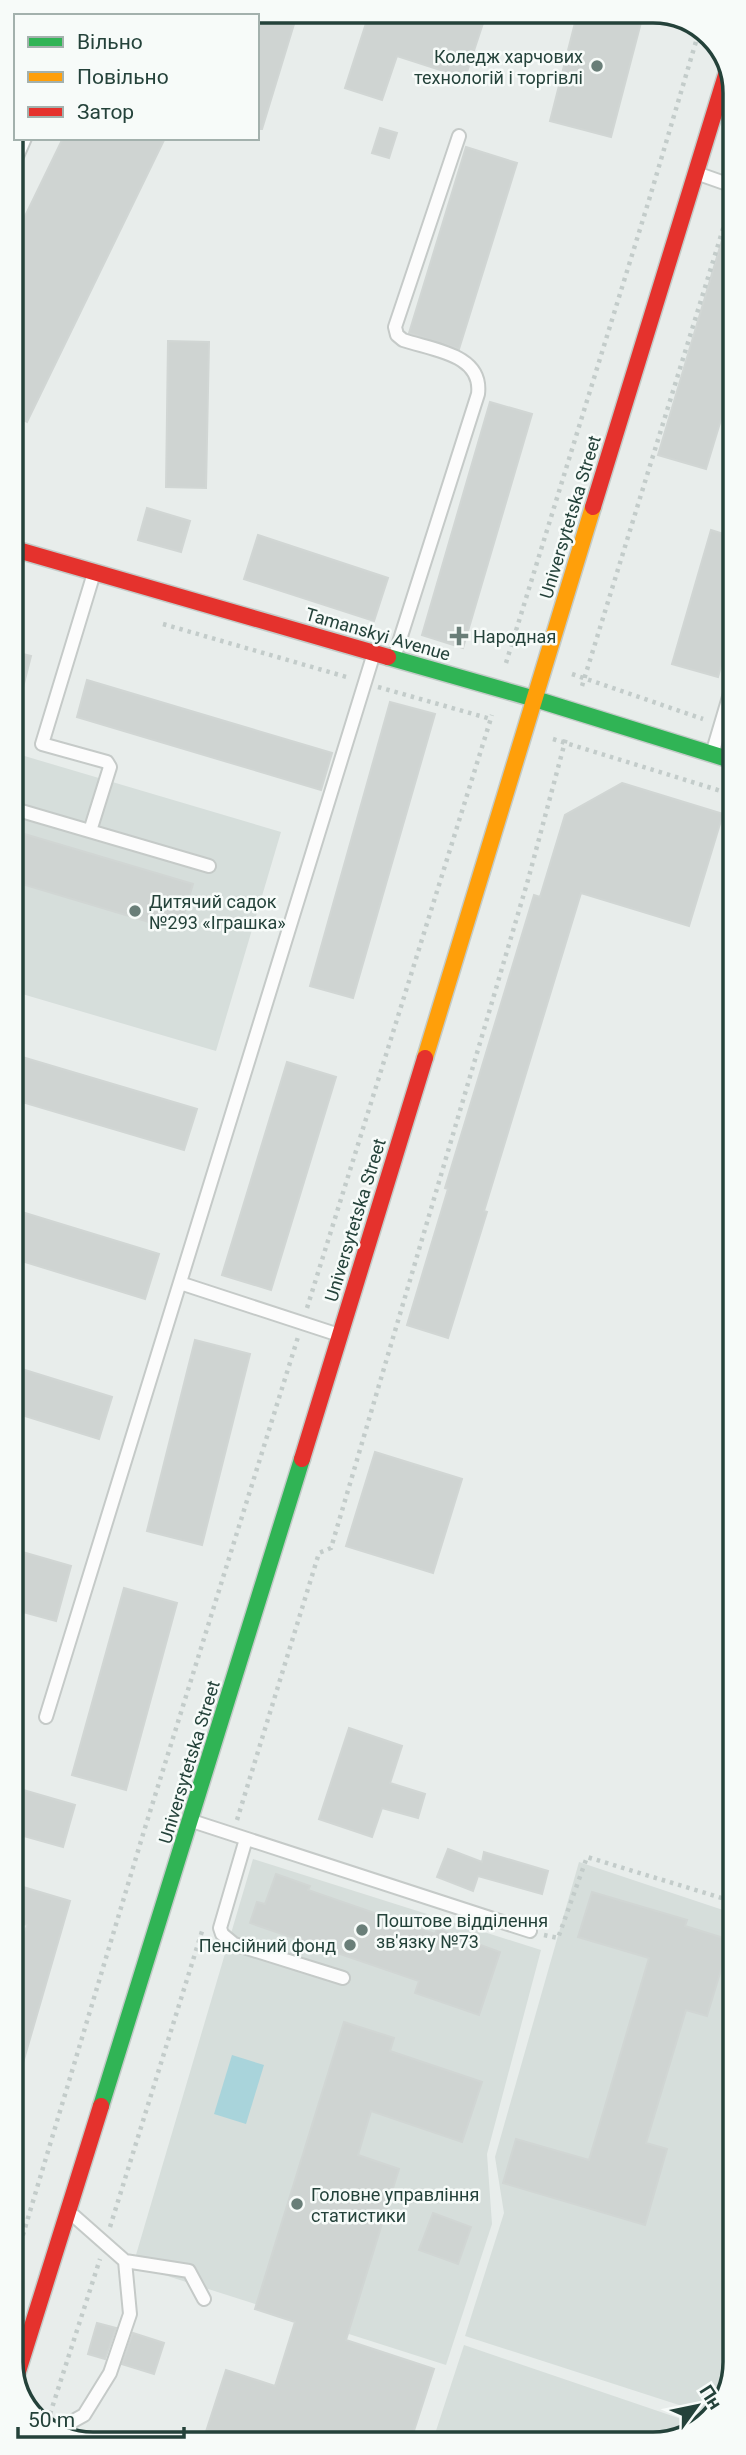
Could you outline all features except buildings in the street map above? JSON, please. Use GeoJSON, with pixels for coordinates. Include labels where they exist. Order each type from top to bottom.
{"type":"FeatureCollection","features":[{"type":"Feature","properties":{"kind":"main road","name":"Universytetska Street"},"geometry":{"type":"LineString","coordinates":[[23,2337],[68,2210],[191,1821],[723,85]]}},
{"type":"Feature","properties":{"kind":"main road","name":"Tamanskyi Avenue"},"geometry":{"type":"LineString","coordinates":[[23,551],[535,699],[723,758]]}},
{"type":"Feature","properties":{"kind":"lane"},"geometry":{"type":"LineString","coordinates":[[393,659],[478,394],[478,374],[466,361],[402,340],[395,327],[459,136]]}},
{"type":"Feature","properties":{"kind":"lane"},"geometry":{"type":"LineString","coordinates":[[696,173],[723,182]]}},
{"type":"Feature","properties":{"kind":"lane"},"geometry":{"type":"LineString","coordinates":[[90,831],[110,767],[107,762],[42,744],[94,572]]}},
{"type":"Feature","properties":{"kind":"lane"},"geometry":{"type":"LineString","coordinates":[[46,1717],[374,653]]}},
{"type":"Feature","properties":{"kind":"lane"},"geometry":{"type":"LineString","coordinates":[[712,754],[723,715]]}},
{"type":"Feature","properties":{"kind":"lane"},"geometry":{"type":"LineString","coordinates":[[23,811],[209,866]]}},
{"type":"Feature","properties":{"kind":"lane"},"geometry":{"type":"LineString","coordinates":[[180,1283],[340,1335]]}},
{"type":"Feature","properties":{"kind":"lane"},"geometry":{"type":"LineString","coordinates":[[191,1821],[530,1931]]}},
{"type":"Feature","properties":{"kind":"lane"},"geometry":{"type":"LineString","coordinates":[[246,1839],[220,1928],[222,1934],[234,1944],[343,1978]]}},
{"type":"Feature","properties":{"kind":"lane"},"geometry":{"type":"LineString","coordinates":[[68,2210],[125,2261],[189,2271],[204,2299]]}},
{"type":"Feature","properties":{"kind":"lane"},"geometry":{"type":"LineString","coordinates":[[64,2426],[84,2415],[110,2373],[130,2314],[125,2261]]}},
{"type":"Feature","properties":{"kind":"path"},"geometry":{"type":"LineString","coordinates":[[23,2235],[144,1831],[499,689],[697,38]]}},
{"type":"Feature","properties":{"kind":"path"},"geometry":{"type":"LineString","coordinates":[[232,1835],[319,1553],[331,1548],[524,893],[574,712],[723,227]]}},
{"type":"Feature","properties":{"kind":"path"},"geometry":{"type":"LineString","coordinates":[[510,651],[720,725]]}},
{"type":"Feature","properties":{"kind":"path"},"geometry":{"type":"LineString","coordinates":[[530,1931],[558,1938],[587,1857],[723,1898]]}},
{"type":"Feature","properties":{"kind":"path"},"geometry":{"type":"LineString","coordinates":[[49,2417],[204,1924]]}},
{"type":"Feature","properties":{"kind":"shaded area","name":"Дитячий садок №293 «Іграшка»"},"geometry":{"type":"Polygon","coordinates":[[[23,756],[281,832],[216,1051],[23,994],[23,756]]]}},
{"type":"Feature","properties":{"kind":"shaded area"},"geometry":{"type":"Polygon","coordinates":[[[253,1859],[541,1950],[487,2154],[492,2224],[446,2365],[133,2265],[253,1859]]]}},
{"type":"Feature","properties":{"kind":"shaded area"},"geometry":{"type":"Polygon","coordinates":[[[579,1862],[723,1910],[723,2362],[720,2385],[703,2412],[465,2336],[504,2213],[495,2157],[579,1862]]]}},
{"type":"Feature","properties":{"kind":"shaded area"},"geometry":{"type":"Polygon","coordinates":[[[464,2345],[689,2422],[662,2432],[436,2432],[464,2345]]]}},
{"type":"Feature","properties":{"kind":"water"},"geometry":{"type":"Polygon","coordinates":[[[232,2055],[264,2065],[246,2124],[214,2114],[232,2055]]]}},
{"type":"Feature","properties":{"kind":"traffic: fast"},"geometry":{"type":"LineString","coordinates":[[388,657],[723,758]]}},
{"type":"Feature","properties":{"kind":"traffic: fast"},"geometry":{"type":"LineString","coordinates":[[101,2106],[302,1459]]}},
{"type":"Feature","properties":{"kind":"traffic: slow"},"geometry":{"type":"LineString","coordinates":[[425,1058],[593,507]]}},
{"type":"Feature","properties":{"kind":"traffic: jam"},"geometry":{"type":"LineString","coordinates":[[593,507],[723,84]]}},
{"type":"Feature","properties":{"kind":"traffic: jam"},"geometry":{"type":"LineString","coordinates":[[23,551],[388,657]]}},
{"type":"Feature","properties":{"kind":"traffic: jam"},"geometry":{"type":"LineString","coordinates":[[302,1459],[425,1058]]}},
{"type":"Feature","properties":{"kind":"traffic: jam"},"geometry":{"type":"LineString","coordinates":[[23,2355],[101,2106]]}},
{"type":"Feature","properties":{"kind":"place","name":"Коледж харчових технологій і торгівлі"},"geometry":{"type":"Point","coordinates":[597,66]}},
{"type":"Feature","properties":{"kind":"place","name":"Народная"},"geometry":{"type":"Point","coordinates":[459,636]}},
{"type":"Feature","properties":{"kind":"place","name":"Дитячий садок №293 «Іграшка»"},"geometry":{"type":"Point","coordinates":[135,911]}},
{"type":"Feature","properties":{"kind":"place","name":"Поштове відділення зв'язку №73"},"geometry":{"type":"Point","coordinates":[362,1930]}},
{"type":"Feature","properties":{"kind":"place","name":"Пенсійний фонд"},"geometry":{"type":"Point","coordinates":[350,1945]}},
{"type":"Feature","properties":{"kind":"place","name":"Головне управління статистики"},"geometry":{"type":"Point","coordinates":[297,2204]}}]}
